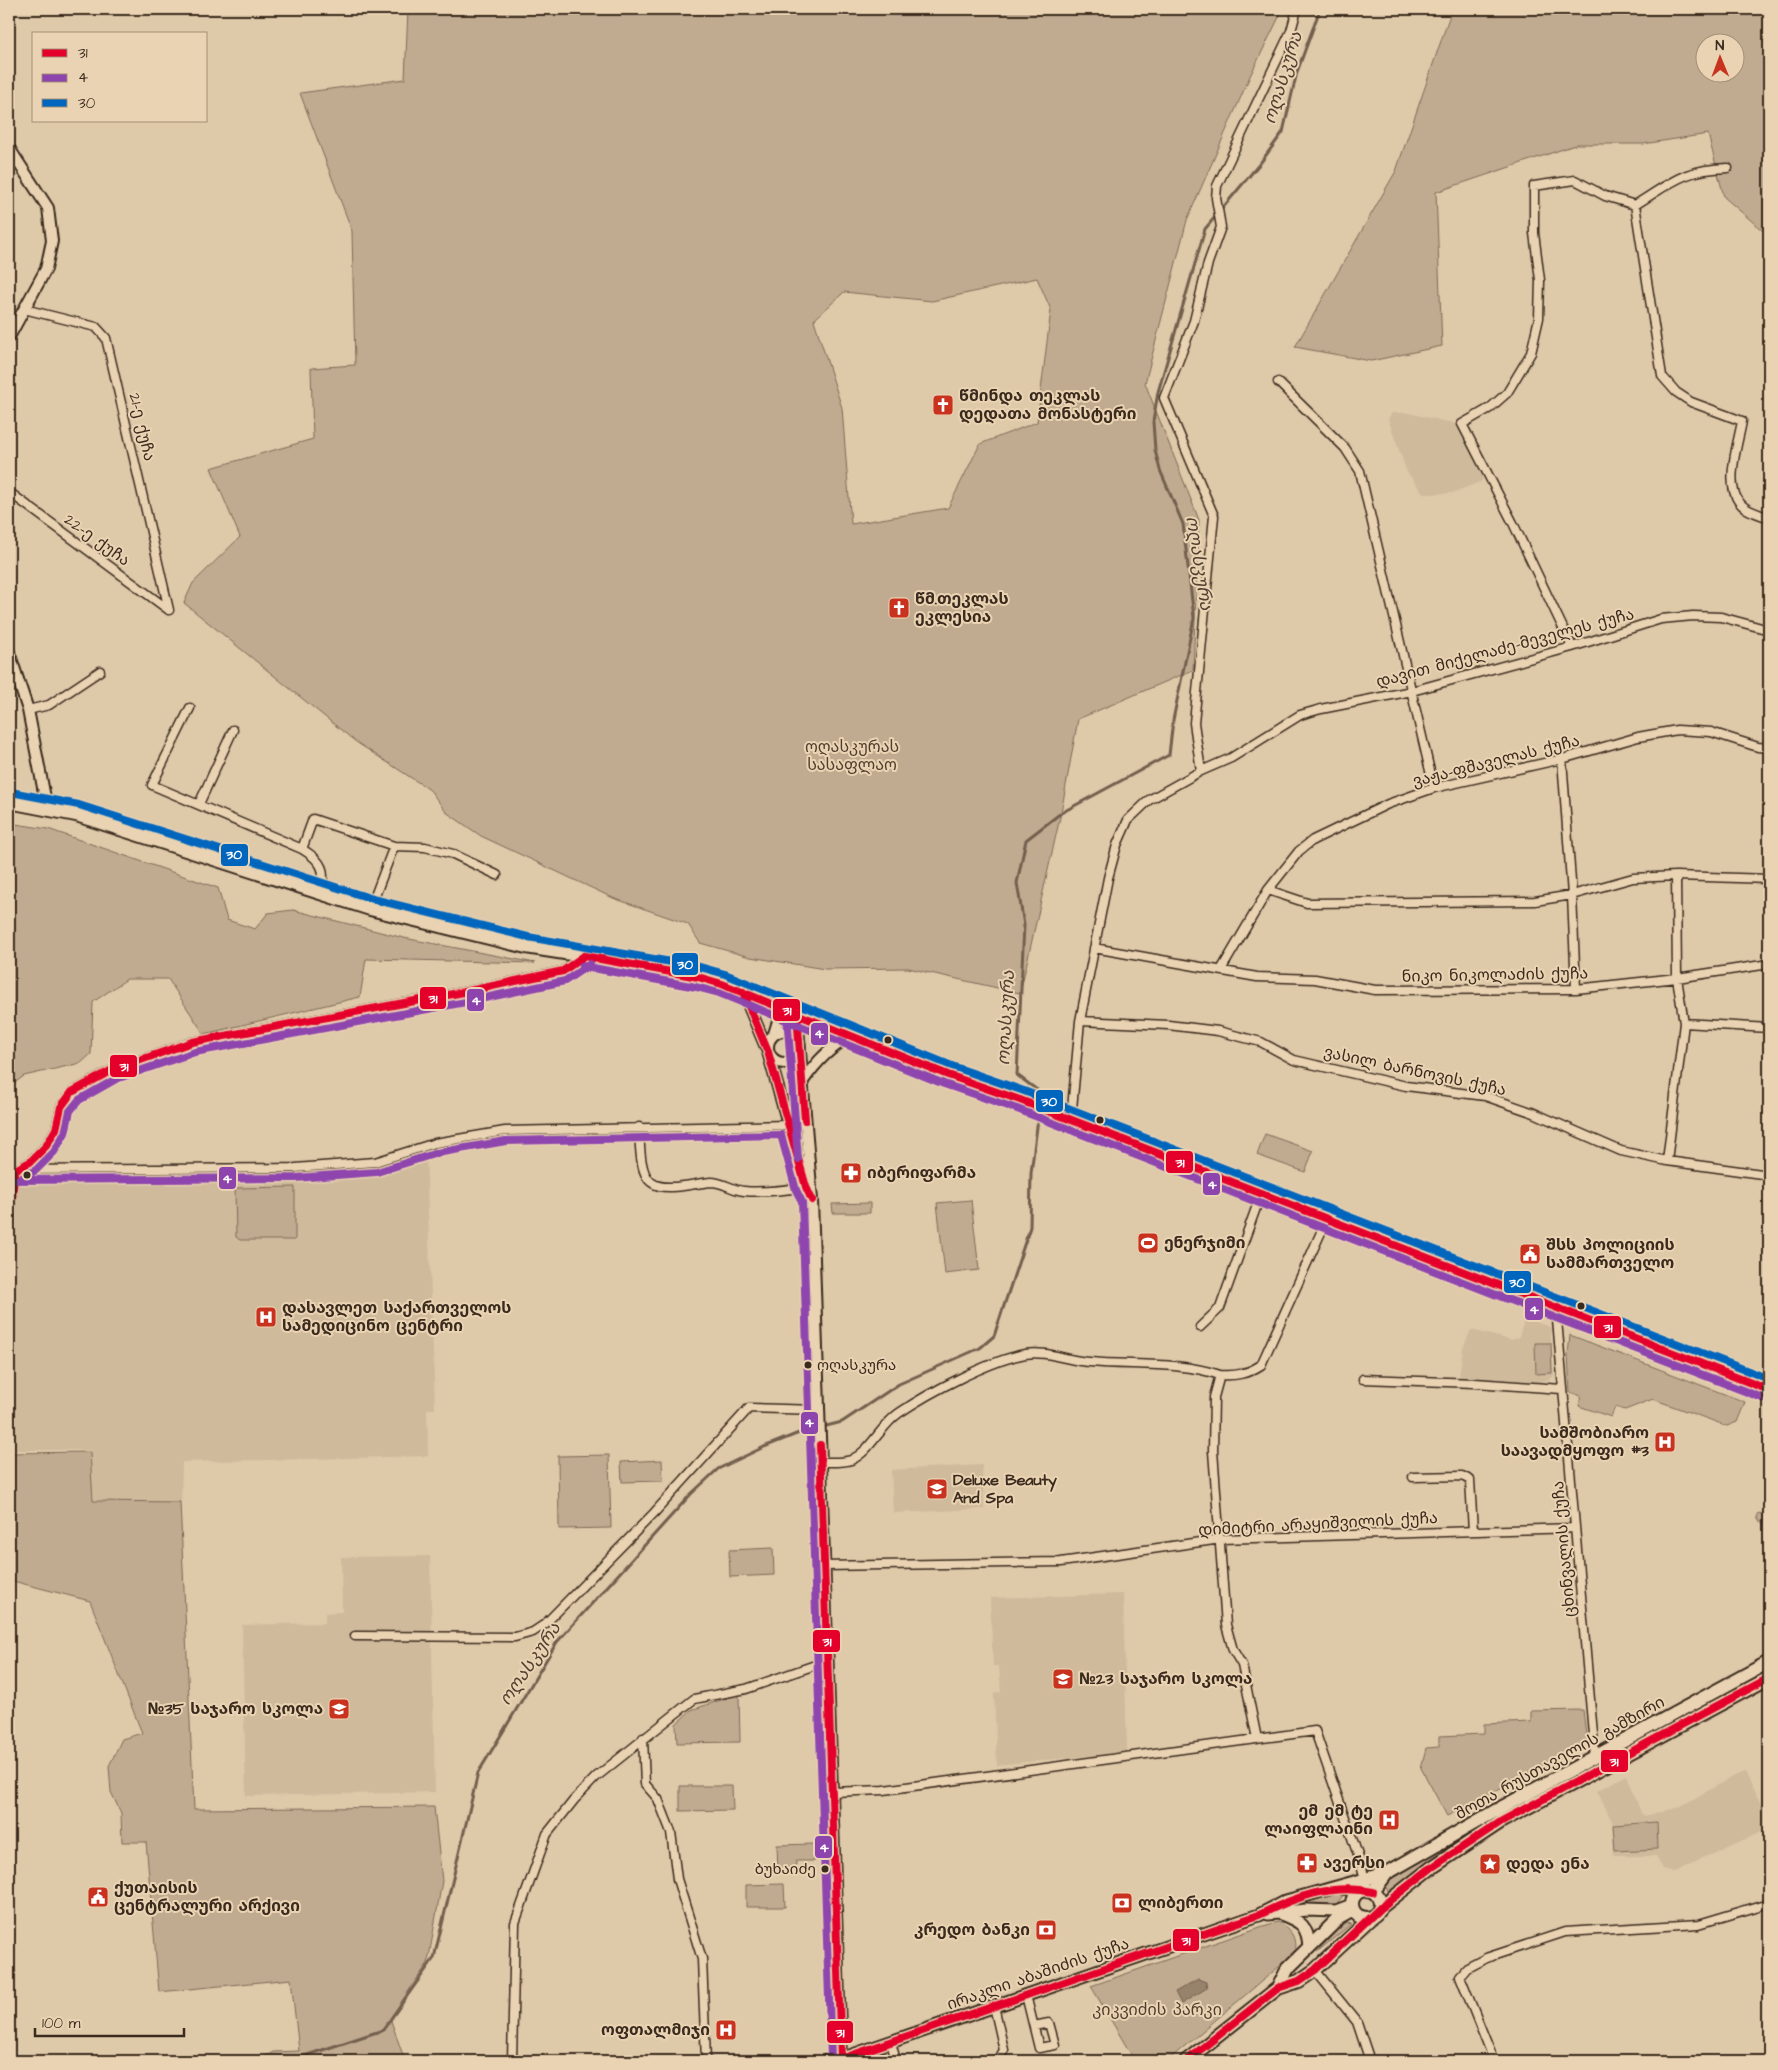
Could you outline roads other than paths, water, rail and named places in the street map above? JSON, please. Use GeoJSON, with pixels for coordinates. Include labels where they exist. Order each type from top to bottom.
{"type":"FeatureCollection","features":[{"type":"Feature","properties":{"kind":"main road"},"geometry":{"type":"LineString","coordinates":[[9,802],[76,815],[370,909],[526,947],[698,977],[743,992],[948,1075],[1020,1100],[1769,1390]]}},
{"type":"Feature","properties":{"kind":"main road","name":"შოთა რუსთაველის გამზირი"},"geometry":{"type":"LineString","coordinates":[[1367,1888],[1387,1873],[1497,1810],[1769,1662]]}},
{"type":"Feature","properties":{"kind":"main road","name":"შოთა რუსთაველის გამზირი"},"geometry":{"type":"LineString","coordinates":[[1278,1988],[1300,1981],[1315,1970],[1377,1911],[1431,1868],[1502,1821],[1769,1678]]}},
{"type":"Feature","properties":{"kind":"main road","name":"ირაკლი აბაშიძის ქუჩა"},"geometry":{"type":"LineString","coordinates":[[827,2061],[841,2059],[1259,1915],[1286,1901],[1338,1887],[1367,1888]]}},
{"type":"Feature","properties":{"kind":"main road"},"geometry":{"type":"LineString","coordinates":[[1187,2061],[1278,1988],[1288,1968],[1339,1918],[1353,1908],[1354,1897],[1367,1888],[1379,1898],[1377,1911],[1363,1918],[1353,1908]]}},
{"type":"Feature","properties":{"kind":"main road","name":"ირაკლი აბაშიძის ქუჩა"},"geometry":{"type":"LineString","coordinates":[[1259,1915],[1306,1910],[1336,1911],[1353,1908]]}},
{"type":"Feature","properties":{"kind":"main road"},"geometry":{"type":"LineString","coordinates":[[1276,1913],[1296,1920],[1305,1927],[1309,1948]]}},
{"type":"Feature","properties":{"kind":"street"},"geometry":{"type":"LineString","coordinates":[[1201,770],[1194,724],[1214,516],[1164,398],[1194,321],[1208,263],[1221,227],[1216,198],[1217,186],[1291,31],[1297,9]]}},
{"type":"Feature","properties":{"kind":"street"},"geometry":{"type":"LineString","coordinates":[[9,148],[48,208],[52,241],[46,269],[24,309],[13,322],[9,337]]}},
{"type":"Feature","properties":{"kind":"street"},"geometry":{"type":"LineString","coordinates":[[1572,647],[1513,523],[1462,424],[1490,408],[1507,393],[1531,353],[1540,318],[1540,280],[1534,233],[1534,186],[1575,180],[1604,196],[1635,205],[1672,181],[1689,173],[1708,168],[1728,168]]}},
{"type":"Feature","properties":{"kind":"street"},"geometry":{"type":"LineString","coordinates":[[1635,205],[1662,376],[1676,392],[1691,402],[1742,421],[1731,480],[1735,496],[1746,509],[1769,518]]}},
{"type":"Feature","properties":{"kind":"street","name":"21-ე ქუჩა"},"geometry":{"type":"LineString","coordinates":[[24,309],[96,327],[106,338],[169,610]]}},
{"type":"Feature","properties":{"kind":"street"},"geometry":{"type":"LineString","coordinates":[[1278,382],[1345,448],[1360,471],[1434,788]]}},
{"type":"Feature","properties":{"kind":"street","name":"22-ე ქუჩა"},"geometry":{"type":"LineString","coordinates":[[9,492],[169,610]]}},
{"type":"Feature","properties":{"kind":"street","name":"დავით მიქელაძე-მეველეს ქუჩა"},"geometry":{"type":"LineString","coordinates":[[1071,1120],[1080,1021],[1108,878],[1117,845],[1128,820],[1149,800],[1201,770],[1231,758],[1300,715],[1321,709],[1412,691],[1572,647],[1661,619],[1693,616],[1721,617],[1769,630]]}},
{"type":"Feature","properties":{"kind":"street"},"geometry":{"type":"LineString","coordinates":[[9,652],[28,710],[47,808]]}},
{"type":"Feature","properties":{"kind":"street"},"geometry":{"type":"LineString","coordinates":[[28,710],[49,705],[100,671]]}},
{"type":"Feature","properties":{"kind":"street"},"geometry":{"type":"LineString","coordinates":[[190,708],[152,785],[302,849],[313,856],[321,865],[325,875],[322,894]]}},
{"type":"Feature","properties":{"kind":"street"},"geometry":{"type":"LineString","coordinates":[[199,804],[233,730]]}},
{"type":"Feature","properties":{"kind":"street","name":"ვაჟა-ფშაველას ქუჩა"},"geometry":{"type":"LineString","coordinates":[[1221,970],[1268,890],[1299,851],[1313,840],[1388,804],[1434,788],[1562,759],[1638,738],[1677,730],[1711,732],[1758,747],[1769,748]]}},
{"type":"Feature","properties":{"kind":"street"},"geometry":{"type":"LineString","coordinates":[[1562,759],[1572,895],[1576,989]]}},
{"type":"Feature","properties":{"kind":"street"},"geometry":{"type":"LineString","coordinates":[[302,849],[313,819],[394,846],[425,847],[453,854],[497,876]]}},
{"type":"Feature","properties":{"kind":"street"},"geometry":{"type":"LineString","coordinates":[[370,909],[394,846]]}},
{"type":"Feature","properties":{"kind":"street"},"geometry":{"type":"LineString","coordinates":[[1667,1160],[1684,1023],[1677,978],[1676,876]]}},
{"type":"Feature","properties":{"kind":"street"},"geometry":{"type":"LineString","coordinates":[[1268,890],[1307,902],[1535,901],[1572,895],[1633,878],[1676,876],[1769,879]]}},
{"type":"Feature","properties":{"kind":"street"},"geometry":{"type":"LineString","coordinates":[[1094,948],[1221,970]]}},
{"type":"Feature","properties":{"kind":"street"},"geometry":{"type":"LineString","coordinates":[[15,1170],[30,1162],[46,1146],[56,1129],[62,1107],[72,1092],[112,1070],[192,1042],[464,992],[563,971],[584,956]]}},
{"type":"Feature","properties":{"kind":"street","name":"ნიკო ნიკოლაძის ქუჩა"},"geometry":{"type":"LineString","coordinates":[[1221,970],[1257,977],[1314,979],[1374,990],[1576,989],[1677,978],[1769,964]]}},
{"type":"Feature","properties":{"kind":"street"},"geometry":{"type":"LineString","coordinates":[[743,992],[768,1052],[806,1187],[812,1200]]}},
{"type":"Feature","properties":{"kind":"street"},"geometry":{"type":"LineString","coordinates":[[774,1034],[789,1032],[797,1038],[800,1048],[797,1057],[793,1061],[784,1064],[774,1060],[768,1052],[768,1042],[774,1034],[779,1018],[785,1010]]}},
{"type":"Feature","properties":{"kind":"street"},"geometry":{"type":"LineString","coordinates":[[797,1014],[812,1200],[841,2059]]}},
{"type":"Feature","properties":{"kind":"street","name":"ვასილ ბარნოვის ქუჩა"},"geometry":{"type":"LineString","coordinates":[[1080,1021],[1218,1031],[1261,1042],[1294,1060],[1406,1086],[1485,1096],[1534,1112],[1622,1151],[1667,1160],[1769,1175]]}},
{"type":"Feature","properties":{"kind":"street"},"geometry":{"type":"LineString","coordinates":[[1684,1023],[1769,1028]]}},
{"type":"Feature","properties":{"kind":"street"},"geometry":{"type":"LineString","coordinates":[[803,1081],[825,1053],[851,1036]]}},
{"type":"Feature","properties":{"kind":"street"},"geometry":{"type":"LineString","coordinates":[[15,1170],[295,1168],[375,1162],[435,1143],[505,1131],[789,1125],[805,1122]]}},
{"type":"Feature","properties":{"kind":"street"},"geometry":{"type":"LineString","coordinates":[[639,1127],[642,1165],[649,1181],[658,1187],[712,1182],[723,1183],[734,1189],[744,1191],[806,1187]]}},
{"type":"Feature","properties":{"kind":"street"},"geometry":{"type":"LineString","coordinates":[[9,1223],[15,1170]]}},
{"type":"Feature","properties":{"kind":"street"},"geometry":{"type":"LineString","coordinates":[[1200,1328],[1220,1308],[1262,1194]]}},
{"type":"Feature","properties":{"kind":"street"},"geometry":{"type":"LineString","coordinates":[[821,1462],[849,1460],[865,1452],[876,1435],[898,1414],[937,1390],[1001,1359],[1028,1353],[1058,1356],[1087,1362],[1202,1369],[1220,1375],[1242,1374],[1261,1365],[1327,1219]]}},
{"type":"Feature","properties":{"kind":"street","name":"ცხინვალის ქუჩა"},"geometry":{"type":"LineString","coordinates":[[1556,1308],[1596,1757]]}},
{"type":"Feature","properties":{"kind":"street"},"geometry":{"type":"LineString","coordinates":[[1220,1375],[1214,1397],[1213,1451],[1226,1625],[1234,1650],[1242,1665],[1257,1739]]}},
{"type":"Feature","properties":{"kind":"street"},"geometry":{"type":"LineString","coordinates":[[1363,1378],[1562,1389]]}},
{"type":"Feature","properties":{"kind":"street"},"geometry":{"type":"LineString","coordinates":[[355,1636],[516,1637],[533,1632],[545,1624],[654,1513],[749,1408],[819,1414]]}},
{"type":"Feature","properties":{"kind":"street"},"geometry":{"type":"LineString","coordinates":[[1413,1477],[1462,1476],[1470,1480],[1474,1531]]}},
{"type":"Feature","properties":{"kind":"street","name":"დიმიტრი არაყიშვილის ქუჩა"},"geometry":{"type":"LineString","coordinates":[[824,1566],[1061,1562],[1221,1539],[1575,1528]]}},
{"type":"Feature","properties":{"kind":"street"},"geometry":{"type":"LineString","coordinates":[[512,2061],[515,1923],[547,1834],[574,1800],[591,1783],[643,1738],[694,1700],[746,1688],[827,1661]]}},
{"type":"Feature","properties":{"kind":"street"},"geometry":{"type":"LineString","coordinates":[[832,1792],[884,1790],[1315,1731],[1367,1888]]}},
{"type":"Feature","properties":{"kind":"street"},"geometry":{"type":"LineString","coordinates":[[643,1738],[645,1784],[658,1799],[671,1832],[676,1879],[702,1959],[706,2061]]}},
{"type":"Feature","properties":{"kind":"street"},"geometry":{"type":"LineString","coordinates":[[1494,2061],[1460,1976],[1467,1968],[1486,1958],[1565,1932],[1699,1924],[1769,1903]]}},
{"type":"Feature","properties":{"kind":"street"},"geometry":{"type":"LineString","coordinates":[[1315,1970],[1356,2022],[1370,2061]]}},
{"type":"Feature","properties":{"kind":"street"},"geometry":{"type":"LineString","coordinates":[[1026,1995],[1034,2026]]}},
{"type":"Feature","properties":{"kind":"street"},"geometry":{"type":"LineString","coordinates":[[994,2006],[1004,2050],[998,2061]]}},
{"type":"Feature","properties":{"kind":"street"},"geometry":{"type":"LineString","coordinates":[[891,2042],[896,2061]]}},
{"type":"Feature","properties":{"kind":"waterway","name":"ოღასკურა"},"geometry":{"type":"LineString","coordinates":[[1040,1105],[1041,1093],[1017,1075],[1024,925],[1017,883],[1026,840],[1061,813],[1169,755],[1173,720],[1194,618],[1183,524],[1160,470],[1155,450],[1153,422],[1158,392],[1205,229],[1261,162],[1283,132],[1297,72],[1320,9]]}},
{"type":"Feature","properties":{"kind":"waterway","name":"ოღასკურა"},"geometry":{"type":"LineString","coordinates":[[289,2061],[383,2030],[434,1958],[478,1773],[557,1642],[691,1494],[718,1469],[799,1433],[842,1422],[899,1384],[980,1348],[994,1336],[1030,1227],[1031,1173],[1039,1111]]}},
{"type":"Feature","properties":{"kind":"place","name":"წმინდა თეკლას დედათა მონასტერი"},"geometry":{"type":"Point","coordinates":[943,405]}},
{"type":"Feature","properties":{"kind":"place","name":"წმ.თეკლას ეკლესია"},"geometry":{"type":"Point","coordinates":[899,608]}},
{"type":"Feature","properties":{"kind":"place","name":"იბერიფარმა"},"geometry":{"type":"Point","coordinates":[851,1173]}},
{"type":"Feature","properties":{"kind":"place","name":"ენერჯიმი"},"geometry":{"type":"Point","coordinates":[1148,1243]}},
{"type":"Feature","properties":{"kind":"place","name":"შსს პოლიციის სამმართველო"},"geometry":{"type":"Point","coordinates":[1530,1254]}},
{"type":"Feature","properties":{"kind":"place","name":"დასავლეთ საქართველოს სამედიცინო ცენტრი"},"geometry":{"type":"Point","coordinates":[266,1317]}},
{"type":"Feature","properties":{"kind":"place","name":"ოღასკურა"},"geometry":{"type":"Point","coordinates":[808,1365]}},
{"type":"Feature","properties":{"kind":"place","name":"სამშობიარო საავადმყოფო #3"},"geometry":{"type":"Point","coordinates":[1665,1442]}},
{"type":"Feature","properties":{"kind":"place","name":"Deluxe Beauty And Spa"},"geometry":{"type":"Point","coordinates":[937,1489]}},
{"type":"Feature","properties":{"kind":"place","name":"№23 საჯარო სკოლა"},"geometry":{"type":"Point","coordinates":[1063,1679]}},
{"type":"Feature","properties":{"kind":"place","name":"№35 საჯარო სკოლა"},"geometry":{"type":"Point","coordinates":[339,1709]}},
{"type":"Feature","properties":{"kind":"place","name":"ემ ემ ტე ლაიფლაინი"},"geometry":{"type":"Point","coordinates":[1389,1820]}},
{"type":"Feature","properties":{"kind":"place","name":"ავერსი"},"geometry":{"type":"Point","coordinates":[1307,1863]}},
{"type":"Feature","properties":{"kind":"place","name":"დედა ენა"},"geometry":{"type":"Point","coordinates":[1490,1864]}},
{"type":"Feature","properties":{"kind":"place","name":"ბუხაიძე"},"geometry":{"type":"Point","coordinates":[825,1869]}},
{"type":"Feature","properties":{"kind":"place","name":"ქუთაისის ცენტრალური არქივი"},"geometry":{"type":"Point","coordinates":[98,1897]}},
{"type":"Feature","properties":{"kind":"place","name":"ლიბერთი"},"geometry":{"type":"Point","coordinates":[1122,1903]}},
{"type":"Feature","properties":{"kind":"place","name":"კრედო ბანკი"},"geometry":{"type":"Point","coordinates":[1046,1930]}},
{"type":"Feature","properties":{"kind":"place","name":"ოფთალმიჯი"},"geometry":{"type":"Point","coordinates":[726,2030]}},
{"type":"Feature","properties":{"kind":"park label","name":"ოღასკურას სასაფლაო"},"geometry":{"type":"Point","coordinates":[852,756]}},
{"type":"Feature","properties":{"kind":"park label","name":"კიკვიძის პარკი"},"geometry":{"type":"Point","coordinates":[1157,2010]}}]}
